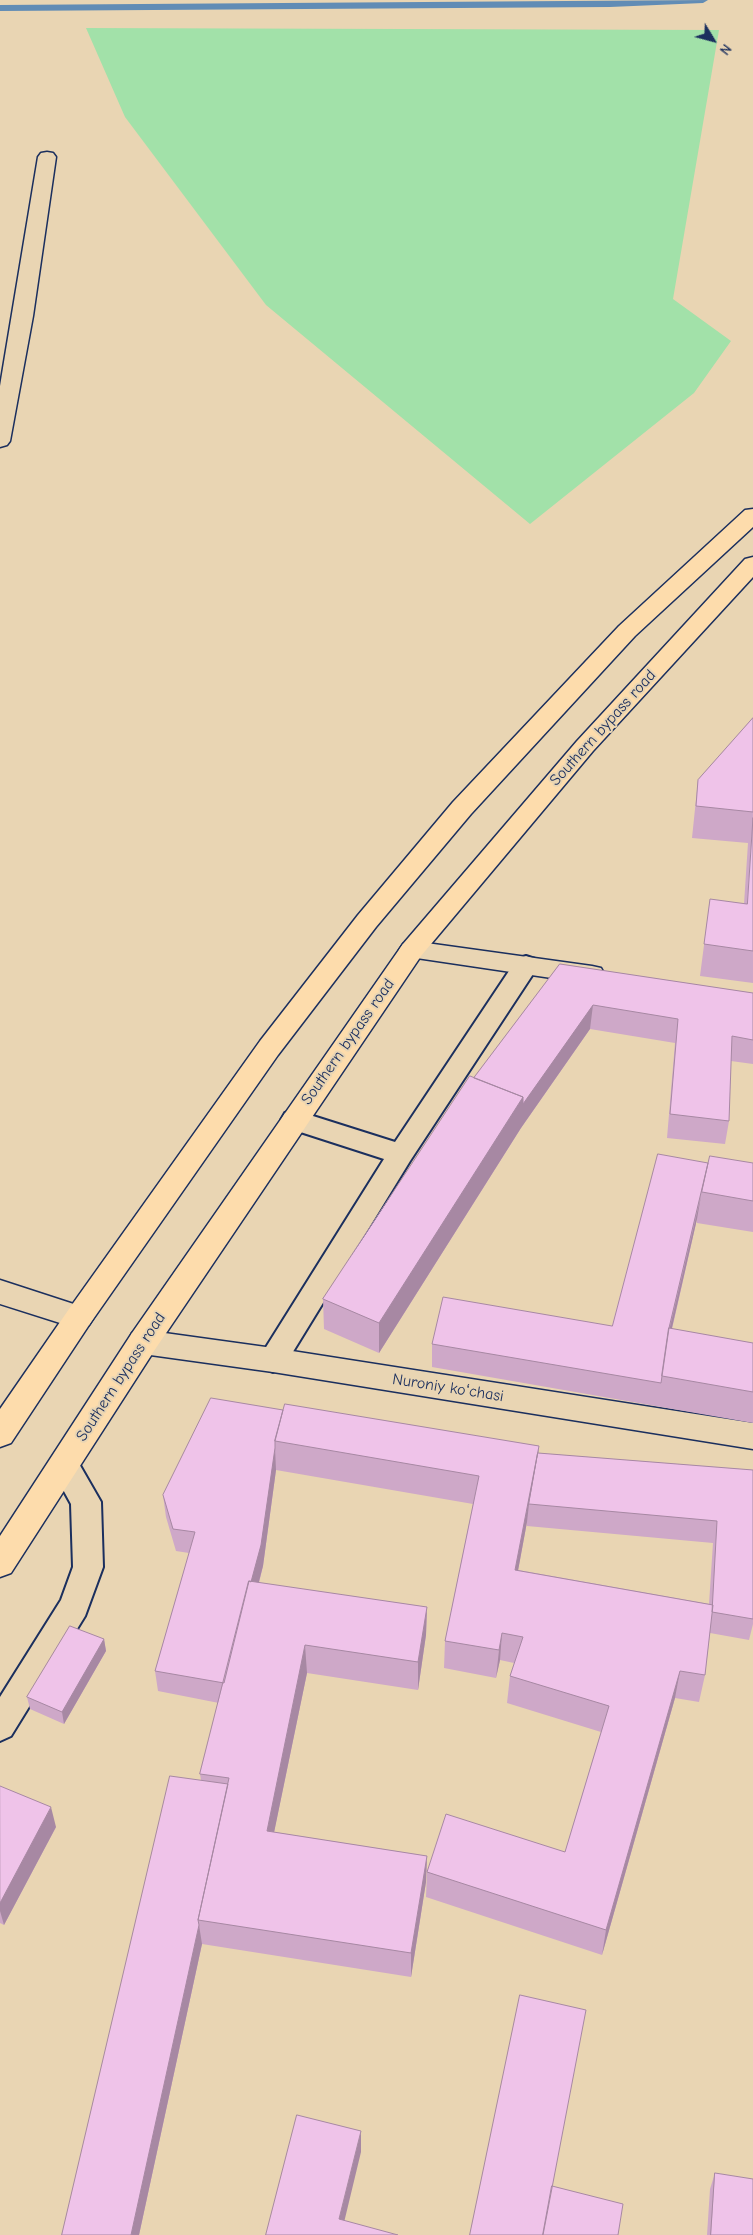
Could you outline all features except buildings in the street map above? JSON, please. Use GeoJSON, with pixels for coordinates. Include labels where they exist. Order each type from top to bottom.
{"type":"FeatureCollection","features":[{"type":"Feature","properties":{"kind":"highway"},"geometry":{"type":"LineString","coordinates":[[0,1434],[78,1317],[270,1048],[367,922],[462,808],[627,631],[753,515]]}},
{"type":"Feature","properties":{"kind":"highway","name":"Southern bypass road"},"geometry":{"type":"LineString","coordinates":[[0,1563],[143,1342],[412,950],[585,746],[753,564]]}},
{"type":"Feature","properties":{"kind":"street"},"geometry":{"type":"LineString","coordinates":[[0,442],[23,316],[47,157]]}},
{"type":"Feature","properties":{"kind":"street"},"geometry":{"type":"LineString","coordinates":[[412,950],[615,978]]}},
{"type":"Feature","properties":{"kind":"street"},"geometry":{"type":"LineString","coordinates":[[0,1292],[78,1317]]}},
{"type":"Feature","properties":{"kind":"street","name":"Nuroniy koʻchasi"},"geometry":{"type":"LineString","coordinates":[[143,1342],[273,1360],[753,1436]]}},
{"type":"Feature","properties":{"kind":"lane"},"geometry":{"type":"LineString","coordinates":[[273,1360],[401,1154],[526,965]]}},
{"type":"Feature","properties":{"kind":"lane"},"geometry":{"type":"LineString","coordinates":[[294,1120],[401,1154]]}},
{"type":"Feature","properties":{"kind":"lane"},"geometry":{"type":"LineString","coordinates":[[0,1726],[74,1606],[88,1567],[86,1502],[64,1464]]}},
{"type":"Feature","properties":{"kind":"green space"},"geometry":{"type":"Polygon","coordinates":[[[86,28],[719,30],[673,299],[731,341],[694,393],[530,524],[266,305],[125,117],[86,28]]]}},
{"type":"Feature","properties":{"kind":"waterway"},"geometry":{"type":"LineString","coordinates":[[0,8],[610,4],[703,0]]}}]}
